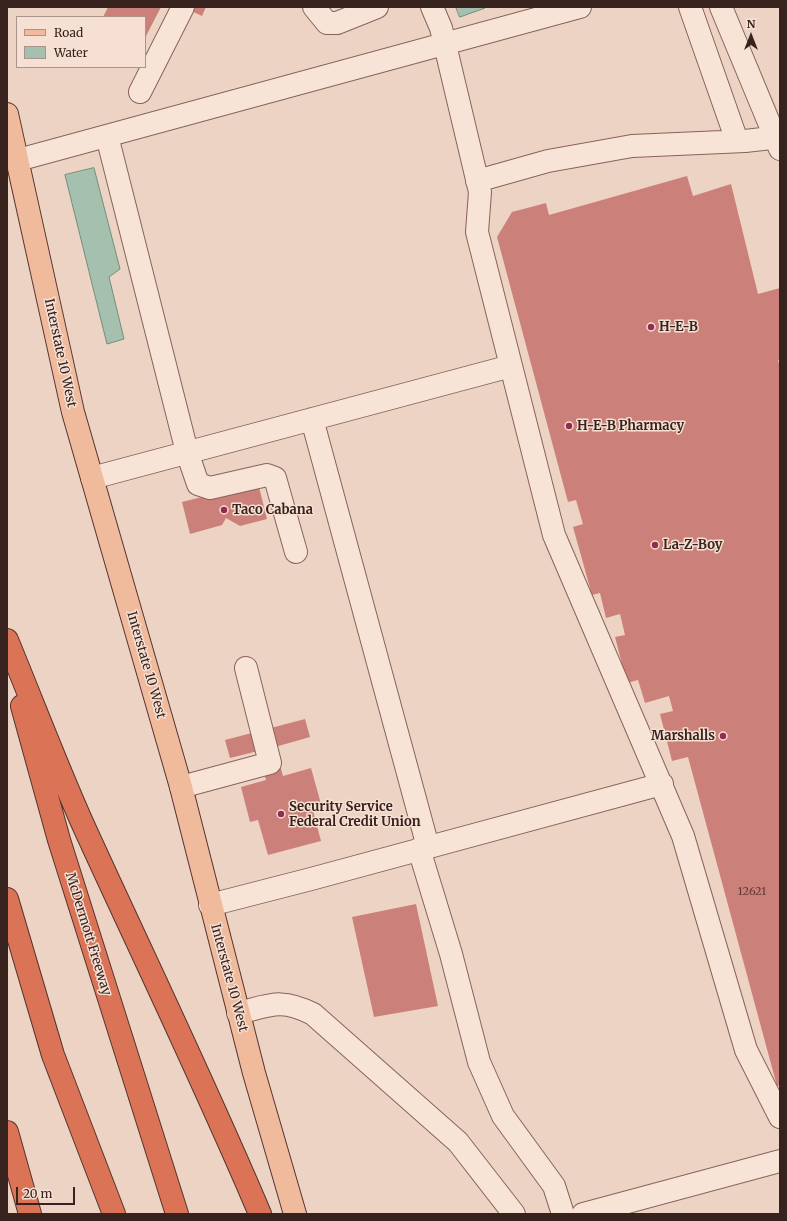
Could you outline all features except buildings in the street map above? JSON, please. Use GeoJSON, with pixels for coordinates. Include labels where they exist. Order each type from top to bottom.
{"type":"FeatureCollection","features":[{"type":"Feature","properties":{"kind":"highway"},"geometry":{"type":"LineString","coordinates":[[7,640],[85,829],[154,979],[187,1046],[260,1214]]}},
{"type":"Feature","properties":{"kind":"highway","name":"McDermott Freeway"},"geometry":{"type":"LineString","coordinates":[[7,652],[59,840],[177,1214]]}},
{"type":"Feature","properties":{"kind":"highway"},"geometry":{"type":"LineString","coordinates":[[7,899],[52,1055],[114,1214]]}},
{"type":"Feature","properties":{"kind":"highway"},"geometry":{"type":"LineString","coordinates":[[7,1132],[30,1214]]}},
{"type":"Feature","properties":{"kind":"main road","name":"Interstate 10 West"},"geometry":{"type":"LineString","coordinates":[[7,114],[73,412],[181,787],[238,1013],[294,1214]]}},
{"type":"Feature","properties":{"kind":"lane"},"geometry":{"type":"LineString","coordinates":[[140,92],[183,7]]}},
{"type":"Feature","properties":{"kind":"lane"},"geometry":{"type":"LineString","coordinates":[[314,7],[327,23],[337,23],[377,7]]}},
{"type":"Feature","properties":{"kind":"lane"},"geometry":{"type":"LineString","coordinates":[[432,7],[441,28],[480,192],[477,232],[554,535],[683,836],[746,1050],[780,1117]]}},
{"type":"Feature","properties":{"kind":"lane"},"geometry":{"type":"LineString","coordinates":[[18,160],[445,45],[580,7]]}},
{"type":"Feature","properties":{"kind":"lane"},"geometry":{"type":"LineString","coordinates":[[690,7],[737,141]]}},
{"type":"Feature","properties":{"kind":"lane"},"geometry":{"type":"LineString","coordinates":[[477,181],[548,161],[632,146],[737,141],[779,142],[722,7]]}},
{"type":"Feature","properties":{"kind":"lane"},"geometry":{"type":"LineString","coordinates":[[107,136],[187,452],[198,484],[210,488],[267,475],[275,478],[296,552]]}},
{"type":"Feature","properties":{"kind":"lane"},"geometry":{"type":"LineString","coordinates":[[92,478],[511,366]]}},
{"type":"Feature","properties":{"kind":"lane"},"geometry":{"type":"LineString","coordinates":[[312,419],[479,1062],[503,1116],[554,1186],[564,1214]]}},
{"type":"Feature","properties":{"kind":"lane"},"geometry":{"type":"LineString","coordinates":[[181,787],[270,763],[246,668]]}},
{"type":"Feature","properties":{"kind":"lane"},"geometry":{"type":"LineString","coordinates":[[210,905],[662,784]]}},
{"type":"Feature","properties":{"kind":"lane"},"geometry":{"type":"LineString","coordinates":[[238,1013],[277,1003],[296,1005],[313,1014],[458,1142],[514,1214]]}},
{"type":"Feature","properties":{"kind":"lane"},"geometry":{"type":"LineString","coordinates":[[583,1214],[780,1161]]}},
{"type":"Feature","properties":{"kind":"water"},"geometry":{"type":"Polygon","coordinates":[[[456,7],[485,7],[485,8],[460,17],[456,7]]]}},
{"type":"Feature","properties":{"kind":"water"},"geometry":{"type":"Polygon","coordinates":[[[94,168],[120,269],[109,277],[124,339],[107,344],[65,175],[94,168]]]}},
{"type":"Feature","properties":{"kind":"place","name":"H-E-B"},"geometry":{"type":"Point","coordinates":[651,327]}},
{"type":"Feature","properties":{"kind":"place","name":"H-E-B Pharmacy"},"geometry":{"type":"Point","coordinates":[569,426]}},
{"type":"Feature","properties":{"kind":"place","name":"Taco Cabana"},"geometry":{"type":"Point","coordinates":[224,510]}},
{"type":"Feature","properties":{"kind":"place","name":"La-Z-Boy"},"geometry":{"type":"Point","coordinates":[655,545]}},
{"type":"Feature","properties":{"kind":"place","name":"Marshalls"},"geometry":{"type":"Point","coordinates":[723,736]}},
{"type":"Feature","properties":{"kind":"place","name":"Security Service Federal Credit Union"},"geometry":{"type":"Point","coordinates":[281,814]}}]}
